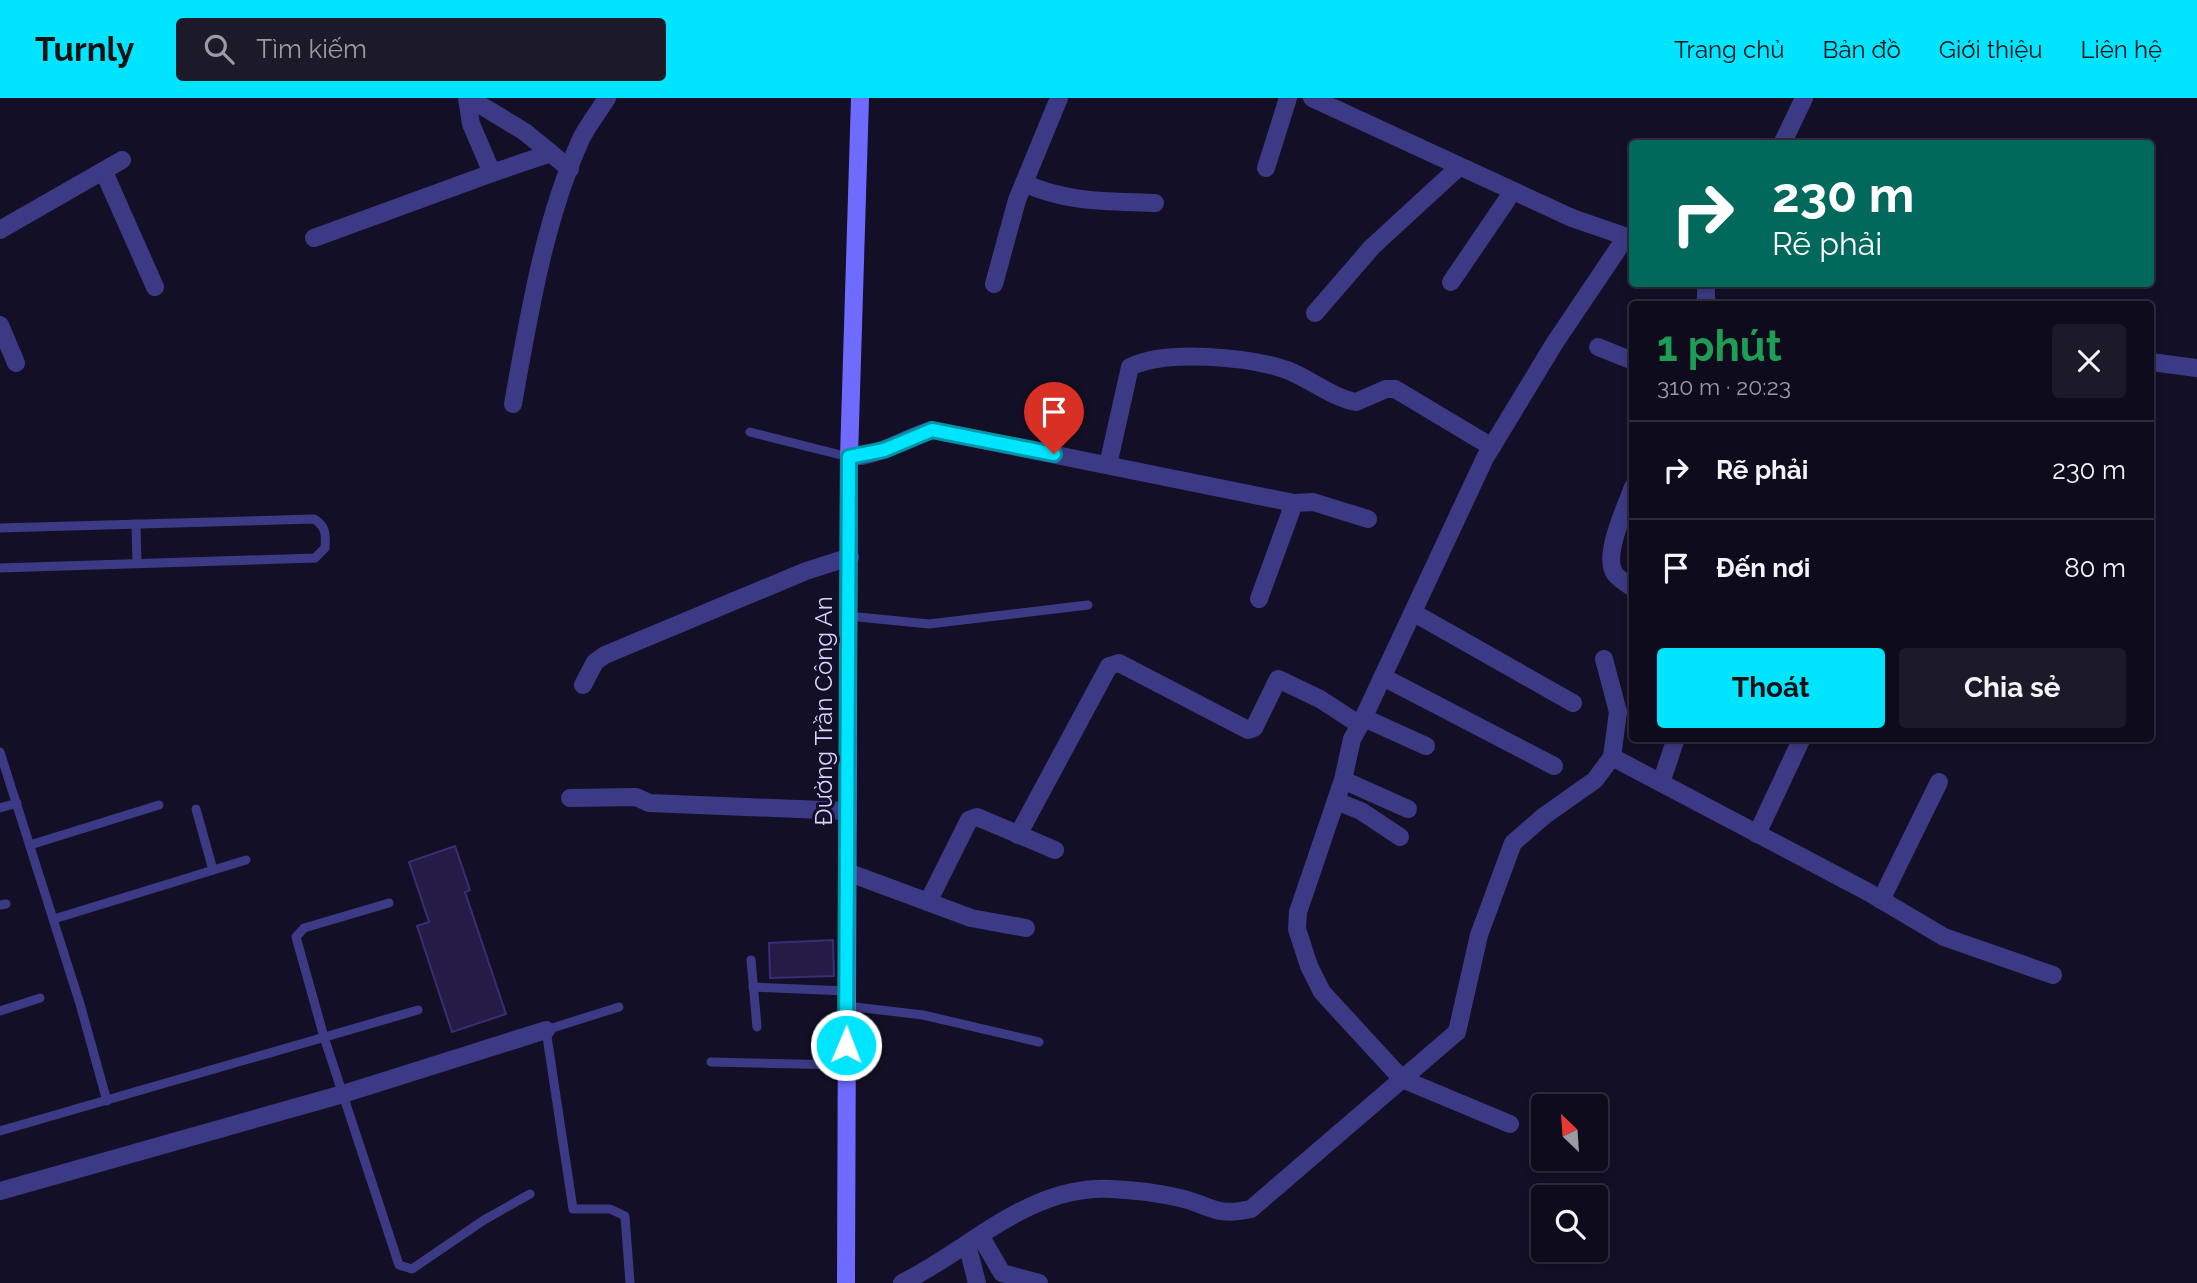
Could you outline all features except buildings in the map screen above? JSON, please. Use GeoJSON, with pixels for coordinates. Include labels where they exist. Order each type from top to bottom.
{"type":"FeatureCollection","features":[{"type":"Feature","properties":{"kind":"main road","name":"Đường Trần Công An"},"geometry":{"type":"LineString","coordinates":[[846,1283],[849,457],[860,98]]}},
{"type":"Feature","properties":{"kind":"street"},"geometry":{"type":"LineString","coordinates":[[468,98],[525,132],[570,169]]}},
{"type":"Feature","properties":{"kind":"street"},"geometry":{"type":"LineString","coordinates":[[468,98],[471,124],[492,173]]}},
{"type":"Feature","properties":{"kind":"street"},"geometry":{"type":"LineString","coordinates":[[513,404],[532,302],[570,169],[582,138],[607,98]]}},
{"type":"Feature","properties":{"kind":"street"},"geometry":{"type":"LineString","coordinates":[[994,284],[1024,183],[1059,98]]}},
{"type":"Feature","properties":{"kind":"street"},"geometry":{"type":"LineString","coordinates":[[1266,168],[1288,98]]}},
{"type":"Feature","properties":{"kind":"street"},"geometry":{"type":"LineString","coordinates":[[1312,98],[1572,218],[1629,238],[1553,344],[1492,447],[1348,754],[1343,780],[1298,912],[1297,929],[1309,966],[1322,992],[1402,1079],[1510,1124]]}},
{"type":"Feature","properties":{"kind":"street"},"geometry":{"type":"LineString","coordinates":[[1785,140],[1804,98]]}},
{"type":"Feature","properties":{"kind":"street"},"geometry":{"type":"LineString","coordinates":[[314,238],[551,153]]}},
{"type":"Feature","properties":{"kind":"street"},"geometry":{"type":"LineString","coordinates":[[0,230],[122,160]]}},
{"type":"Feature","properties":{"kind":"street"},"geometry":{"type":"LineString","coordinates":[[1315,313],[1372,247],[1459,167]]}},
{"type":"Feature","properties":{"kind":"street"},"geometry":{"type":"LineString","coordinates":[[104,172],[155,287]]}},
{"type":"Feature","properties":{"kind":"street"},"geometry":{"type":"LineString","coordinates":[[1024,183],[1051,196],[1072,200],[1155,202]]}},
{"type":"Feature","properties":{"kind":"street"},"geometry":{"type":"LineString","coordinates":[[1451,282],[1513,191]]}},
{"type":"Feature","properties":{"kind":"street"},"geometry":{"type":"LineString","coordinates":[[0,325],[16,363]]}},
{"type":"Feature","properties":{"kind":"street"},"geometry":{"type":"LineString","coordinates":[[1598,347],[1629,359]]}},
{"type":"Feature","properties":{"kind":"street"},"geometry":{"type":"LineString","coordinates":[[1108,465],[1130,367],[1179,357],[1238,361],[1285,370],[1356,402],[1390,388],[1492,447]]}},
{"type":"Feature","properties":{"kind":"street"},"geometry":{"type":"LineString","coordinates":[[2154,362],[2197,368]]}},
{"type":"Feature","properties":{"kind":"street"},"geometry":{"type":"LineString","coordinates":[[849,457],[884,450],[932,430],[1294,503],[1313,502],[1368,519]]}},
{"type":"Feature","properties":{"kind":"street"},"geometry":{"type":"LineString","coordinates":[[1629,501],[1610,549],[1610,563],[1615,574],[1629,585]]}},
{"type":"Feature","properties":{"kind":"street"},"geometry":{"type":"LineString","coordinates":[[1259,599],[1294,503]]}},
{"type":"Feature","properties":{"kind":"street"},"geometry":{"type":"LineString","coordinates":[[583,685],[595,662],[605,655],[806,572],[850,557]]}},
{"type":"Feature","properties":{"kind":"street"},"geometry":{"type":"LineString","coordinates":[[1414,613],[1573,703]]}},
{"type":"Feature","properties":{"kind":"street"},"geometry":{"type":"LineString","coordinates":[[902,1283],[1039,1200],[1070,1191],[1109,1189],[1155,1194],[1182,1198],[1220,1213],[1251,1209],[1457,1032],[1479,934],[1513,843],[1544,816],[1595,780],[1612,757],[1618,712],[1604,659]]}},
{"type":"Feature","properties":{"kind":"street"},"geometry":{"type":"LineString","coordinates":[[1018,835],[1113,663],[1119,663],[1248,730],[1255,728],[1278,679],[1362,721],[1426,746]]}},
{"type":"Feature","properties":{"kind":"street"},"geometry":{"type":"LineString","coordinates":[[1383,677],[1554,766]]}},
{"type":"Feature","properties":{"kind":"street"},"geometry":{"type":"LineString","coordinates":[[1661,783],[1675,742]]}},
{"type":"Feature","properties":{"kind":"street"},"geometry":{"type":"LineString","coordinates":[[1757,834],[1800,742]]}},
{"type":"Feature","properties":{"kind":"street"},"geometry":{"type":"LineString","coordinates":[[1612,757],[1881,900],[1944,937],[2053,975]]}},
{"type":"Feature","properties":{"kind":"street"},"geometry":{"type":"LineString","coordinates":[[1343,780],[1408,809]]}},
{"type":"Feature","properties":{"kind":"street"},"geometry":{"type":"LineString","coordinates":[[1881,900],[1939,782]]}},
{"type":"Feature","properties":{"kind":"street"},"geometry":{"type":"LineString","coordinates":[[570,797],[636,797],[649,803],[847,811]]}},
{"type":"Feature","properties":{"kind":"street"},"geometry":{"type":"LineString","coordinates":[[1336,801],[1360,811],[1400,836]]}},
{"type":"Feature","properties":{"kind":"street"},"geometry":{"type":"LineString","coordinates":[[928,902],[972,817],[1055,850]]}},
{"type":"Feature","properties":{"kind":"street"},"geometry":{"type":"LineString","coordinates":[[847,872],[971,918],[1026,928]]}},
{"type":"Feature","properties":{"kind":"street"},"geometry":{"type":"LineString","coordinates":[[0,1191],[343,1094],[546,1030]]}},
{"type":"Feature","properties":{"kind":"street"},"geometry":{"type":"LineString","coordinates":[[974,1241],[976,1283]]}},
{"type":"Feature","properties":{"kind":"street"},"geometry":{"type":"LineString","coordinates":[[974,1241],[1002,1273],[1039,1283]]}},
{"type":"Feature","properties":{"kind":"lane"},"geometry":{"type":"LineString","coordinates":[[750,432],[849,457]]}},
{"type":"Feature","properties":{"kind":"lane"},"geometry":{"type":"LineString","coordinates":[[0,528],[314,519],[322,524],[326,534],[325,548],[314,558],[0,568]]}},
{"type":"Feature","properties":{"kind":"lane"},"geometry":{"type":"LineString","coordinates":[[136,524],[137,563]]}},
{"type":"Feature","properties":{"kind":"lane"},"geometry":{"type":"LineString","coordinates":[[848,616],[929,624],[1088,605]]}},
{"type":"Feature","properties":{"kind":"lane"},"geometry":{"type":"LineString","coordinates":[[0,752],[54,919],[107,1101]]}},
{"type":"Feature","properties":{"kind":"lane"},"geometry":{"type":"LineString","coordinates":[[0,808],[17,803]]}},
{"type":"Feature","properties":{"kind":"lane"},"geometry":{"type":"LineString","coordinates":[[30,845],[159,806]]}},
{"type":"Feature","properties":{"kind":"lane"},"geometry":{"type":"LineString","coordinates":[[196,809],[213,870]]}},
{"type":"Feature","properties":{"kind":"lane"},"geometry":{"type":"LineString","coordinates":[[54,919],[246,860]]}},
{"type":"Feature","properties":{"kind":"lane"},"geometry":{"type":"LineString","coordinates":[[389,903],[304,928],[296,937],[324,1037],[399,1265],[403,1269],[411,1269],[484,1220],[530,1194]]}},
{"type":"Feature","properties":{"kind":"lane"},"geometry":{"type":"LineString","coordinates":[[751,960],[757,1027]]}},
{"type":"Feature","properties":{"kind":"lane"},"geometry":{"type":"LineString","coordinates":[[753,987],[847,998],[1039,1042]]}},
{"type":"Feature","properties":{"kind":"lane"},"geometry":{"type":"LineString","coordinates":[[0,1011],[40,998]]}},
{"type":"Feature","properties":{"kind":"lane"},"geometry":{"type":"LineString","coordinates":[[619,1007],[546,1030],[573,1209],[610,1209],[625,1216],[630,1283]]}},
{"type":"Feature","properties":{"kind":"lane"},"geometry":{"type":"LineString","coordinates":[[0,1131],[418,1010]]}},
{"type":"Feature","properties":{"kind":"lane"},"geometry":{"type":"LineString","coordinates":[[711,1062],[846,1065]]}},
{"type":"Feature","properties":{"kind":"route"},"geometry":{"type":"LineString","coordinates":[[846,1045],[849,457],[862,457],[884,450],[932,430],[1054,454]]}}]}
